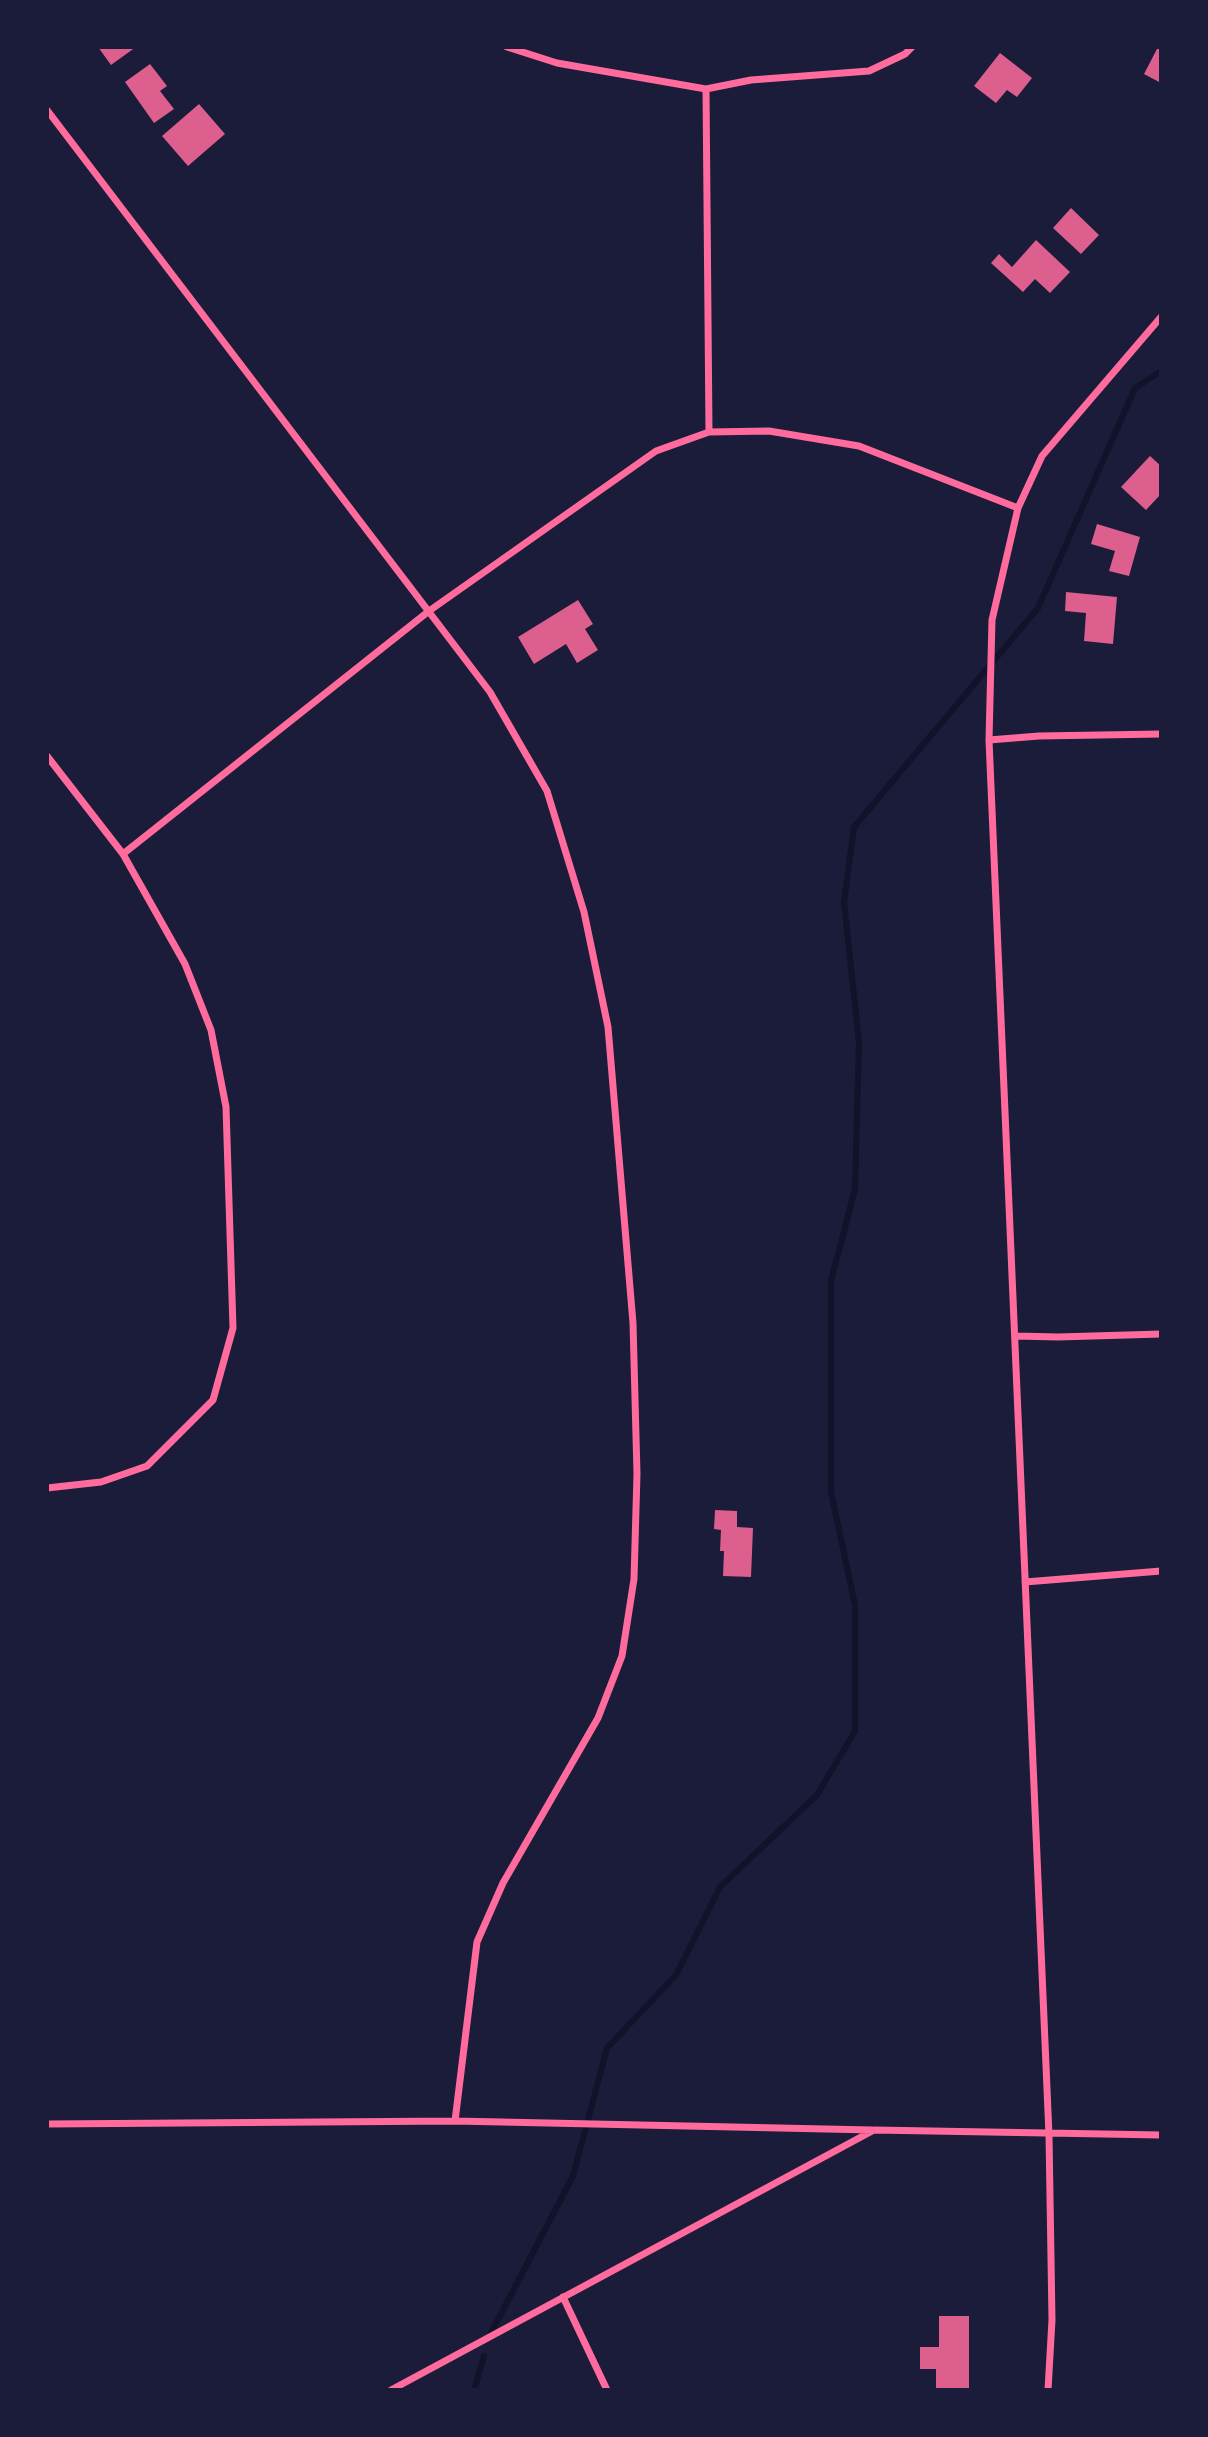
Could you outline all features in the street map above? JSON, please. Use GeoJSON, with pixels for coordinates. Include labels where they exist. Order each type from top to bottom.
{"type":"FeatureCollection","features":[{"type":"Feature","properties":{"kind":"street"},"geometry":{"type":"LineString","coordinates":[[507,47],[557,63],[706,89],[751,80],[869,71],[905,54],[912,47]]}},
{"type":"Feature","properties":{"kind":"street"},"geometry":{"type":"LineString","coordinates":[[706,89],[709,432]]}},
{"type":"Feature","properties":{"kind":"street"},"geometry":{"type":"LineString","coordinates":[[47,110],[490,692],[547,791],[584,912],[608,1027],[633,1324],[637,1460],[634,1579],[622,1656],[598,1718],[503,1883],[477,1942],[455,2121]]}},
{"type":"Feature","properties":{"kind":"street"},"geometry":{"type":"LineString","coordinates":[[1048,2390],[1052,2320],[1049,2135],[989,740],[992,620],[1018,508],[1042,456],[1161,317]]}},
{"type":"Feature","properties":{"kind":"street"},"geometry":{"type":"LineString","coordinates":[[123,854],[429,611],[656,451],[709,432],[769,431],[859,446],[1018,508]]}},
{"type":"Feature","properties":{"kind":"street"},"geometry":{"type":"LineString","coordinates":[[989,740],[1039,736],[1161,734]]}},
{"type":"Feature","properties":{"kind":"street"},"geometry":{"type":"LineString","coordinates":[[47,757],[123,854],[185,964],[211,1030],[226,1107],[233,1328],[213,1400],[147,1466],[101,1482],[47,1488]]}},
{"type":"Feature","properties":{"kind":"street"},"geometry":{"type":"LineString","coordinates":[[1016,1336],[1161,1334]]}},
{"type":"Feature","properties":{"kind":"street"},"geometry":{"type":"LineString","coordinates":[[1024,1581],[1161,1571]]}},
{"type":"Feature","properties":{"kind":"street"},"geometry":{"type":"LineString","coordinates":[[47,2124],[455,2121],[1049,2135],[1161,2135]]}},
{"type":"Feature","properties":{"kind":"street"},"geometry":{"type":"LineString","coordinates":[[391,2390],[874,2130]]}},
{"type":"Feature","properties":{"kind":"street"},"geometry":{"type":"LineString","coordinates":[[563,2297],[607,2390]]}},
{"type":"Feature","properties":{"kind":"building"},"geometry":{"type":"Polygon","coordinates":[[[98,47],[136,47],[111,65],[98,47]]]}},
{"type":"Feature","properties":{"kind":"building"},"geometry":{"type":"Polygon","coordinates":[[[1158,47],[1161,47],[1161,83],[1144,74],[1158,47]]]}},
{"type":"Feature","properties":{"kind":"building"},"geometry":{"type":"Polygon","coordinates":[[[1000,53],[1032,78],[1017,97],[1007,90],[996,103],[974,86],[1000,53]]]}},
{"type":"Feature","properties":{"kind":"building"},"geometry":{"type":"Polygon","coordinates":[[[150,64],[167,86],[160,91],[174,109],[154,123],[125,82],[150,64]]]}},
{"type":"Feature","properties":{"kind":"building"},"geometry":{"type":"Polygon","coordinates":[[[199,104],[225,134],[188,166],[162,136],[199,104]]]}},
{"type":"Feature","properties":{"kind":"building"},"geometry":{"type":"Polygon","coordinates":[[[1071,208],[1099,235],[1081,254],[1053,228],[1071,208]]]}},
{"type":"Feature","properties":{"kind":"building"},"geometry":{"type":"Polygon","coordinates":[[[1036,240],[1070,272],[1050,293],[1035,279],[1023,292],[991,263],[999,254],[1012,267],[1036,240]]]}},
{"type":"Feature","properties":{"kind":"building"},"geometry":{"type":"Polygon","coordinates":[[[1150,456],[1161,466],[1161,494],[1146,510],[1121,487],[1150,456]]]}},
{"type":"Feature","properties":{"kind":"building"},"geometry":{"type":"Polygon","coordinates":[[[1097,524],[1140,537],[1129,576],[1109,571],[1115,551],[1091,544],[1097,524]]]}},
{"type":"Feature","properties":{"kind":"building"},"geometry":{"type":"Polygon","coordinates":[[[1066,592],[1117,597],[1113,644],[1084,641],[1086,613],[1065,611],[1066,592]]]}},
{"type":"Feature","properties":{"kind":"building"},"geometry":{"type":"Polygon","coordinates":[[[578,600],[593,624],[585,629],[598,650],[577,663],[566,644],[534,664],[518,637],[578,600]]]}},
{"type":"Feature","properties":{"kind":"building"},"geometry":{"type":"Polygon","coordinates":[[[715,1510],[737,1511],[737,1527],[753,1528],[751,1577],[723,1576],[724,1551],[720,1551],[721,1530],[714,1529],[715,1510]]]}},
{"type":"Feature","properties":{"kind":"building"},"geometry":{"type":"Polygon","coordinates":[[[939,2316],[969,2316],[969,2389],[936,2389],[936,2369],[920,2369],[920,2347],[939,2347],[939,2316]]]}},
{"type":"Feature","properties":{"kind":"waterway"},"geometry":{"type":"LineString","coordinates":[[491,2333],[573,2176],[607,2048],[676,1975],[720,1887],[817,1795],[855,1731],[855,1605],[831,1492],[831,1281],[855,1189],[859,1042],[844,902],[854,827],[1038,608],[1135,388],[1161,371]]}},
{"type":"Feature","properties":{"kind":"waterway"},"geometry":{"type":"LineString","coordinates":[[474,2390],[484,2356]]}}]}
